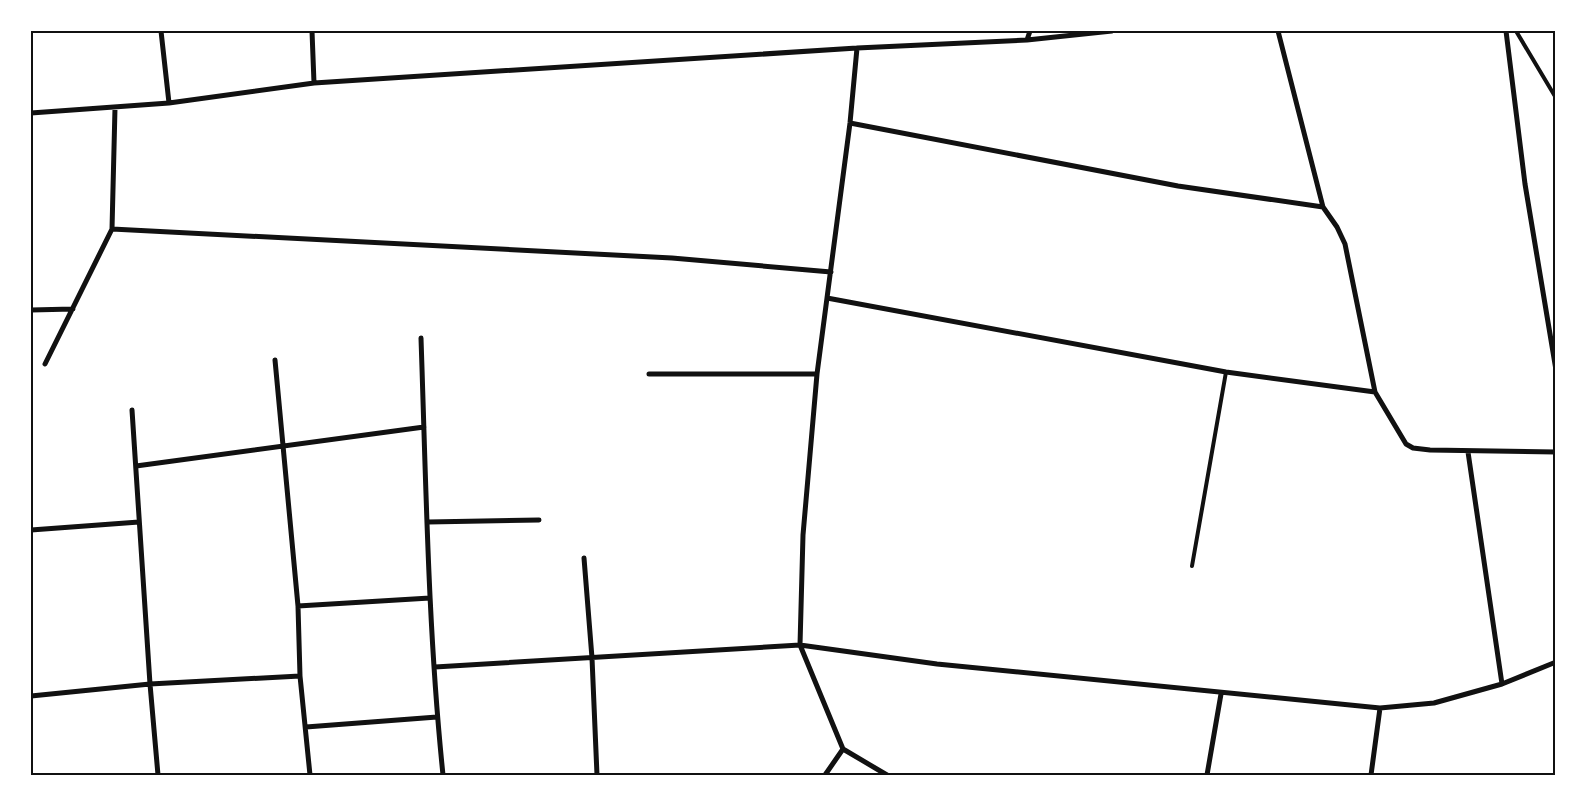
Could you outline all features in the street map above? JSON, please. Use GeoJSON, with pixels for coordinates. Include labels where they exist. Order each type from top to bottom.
{"type":"FeatureCollection","features":[{"type":"Feature","properties":{"kind":"street"},"geometry":{"type":"LineString","coordinates":[[161,31],[168,103]]}},
{"type":"Feature","properties":{"kind":"street"},"geometry":{"type":"LineString","coordinates":[[312,31],[314,83]]}},
{"type":"Feature","properties":{"kind":"street"},"geometry":{"type":"LineString","coordinates":[[1027,40],[1030,31]]}},
{"type":"Feature","properties":{"kind":"street"},"geometry":{"type":"LineString","coordinates":[[31,113],[168,103],[314,83],[857,48],[1027,40],[1112,31]]}},
{"type":"Feature","properties":{"kind":"street"},"geometry":{"type":"LineString","coordinates":[[1278,31],[1323,207],[1337,227],[1345,244],[1375,392],[1409,447],[1468,452],[1556,452]]}},
{"type":"Feature","properties":{"kind":"street"},"geometry":{"type":"LineString","coordinates":[[1506,31],[1525,184],[1556,370]]}},
{"type":"Feature","properties":{"kind":"street"},"geometry":{"type":"LineString","coordinates":[[857,48],[850,123],[818,374],[803,535],[800,645],[843,750],[887,775]]}},
{"type":"Feature","properties":{"kind":"street"},"geometry":{"type":"LineString","coordinates":[[45,364],[112,230],[115,108]]}},
{"type":"Feature","properties":{"kind":"street"},"geometry":{"type":"LineString","coordinates":[[850,123],[1178,186],[1323,207]]}},
{"type":"Feature","properties":{"kind":"street"},"geometry":{"type":"LineString","coordinates":[[112,230],[672,258],[831,272]]}},
{"type":"Feature","properties":{"kind":"street"},"geometry":{"type":"LineString","coordinates":[[827,298],[1226,372],[1375,392]]}},
{"type":"Feature","properties":{"kind":"street"},"geometry":{"type":"LineString","coordinates":[[31,310],[73,309]]}},
{"type":"Feature","properties":{"kind":"street"},"geometry":{"type":"LineString","coordinates":[[420,338],[430,598],[437,717],[443,775]]}},
{"type":"Feature","properties":{"kind":"street"},"geometry":{"type":"LineString","coordinates":[[275,360],[298,606],[300,676],[310,775]]}},
{"type":"Feature","properties":{"kind":"street"},"geometry":{"type":"LineString","coordinates":[[649,374],[818,374]]}},
{"type":"Feature","properties":{"kind":"street"},"geometry":{"type":"LineString","coordinates":[[132,410],[150,684],[158,775]]}},
{"type":"Feature","properties":{"kind":"street"},"geometry":{"type":"LineString","coordinates":[[136,466],[424,428]]}},
{"type":"Feature","properties":{"kind":"street"},"geometry":{"type":"LineString","coordinates":[[1468,452],[1502,684]]}},
{"type":"Feature","properties":{"kind":"street"},"geometry":{"type":"LineString","coordinates":[[428,522],[539,520]]}},
{"type":"Feature","properties":{"kind":"street"},"geometry":{"type":"LineString","coordinates":[[31,530],[139,522]]}},
{"type":"Feature","properties":{"kind":"street"},"geometry":{"type":"LineString","coordinates":[[584,558],[592,658],[596,775]]}},
{"type":"Feature","properties":{"kind":"street"},"geometry":{"type":"LineString","coordinates":[[298,606],[430,598]]}},
{"type":"Feature","properties":{"kind":"street"},"geometry":{"type":"LineString","coordinates":[[435,667],[800,645],[937,664],[1221,694],[1380,708],[1434,703],[1502,684],[1556,662]]}},
{"type":"Feature","properties":{"kind":"street"},"geometry":{"type":"LineString","coordinates":[[31,696],[150,684],[300,676]]}},
{"type":"Feature","properties":{"kind":"street"},"geometry":{"type":"LineString","coordinates":[[1207,775],[1221,694]]}},
{"type":"Feature","properties":{"kind":"street"},"geometry":{"type":"LineString","coordinates":[[1371,775],[1380,708]]}},
{"type":"Feature","properties":{"kind":"street"},"geometry":{"type":"LineString","coordinates":[[306,728],[437,717]]}},
{"type":"Feature","properties":{"kind":"street"},"geometry":{"type":"LineString","coordinates":[[826,775],[843,750]]}},
{"type":"Feature","properties":{"kind":"lane"},"geometry":{"type":"LineString","coordinates":[[1516,31],[1556,98]]}},
{"type":"Feature","properties":{"kind":"lane"},"geometry":{"type":"LineString","coordinates":[[1192,566],[1226,372]]}}]}
